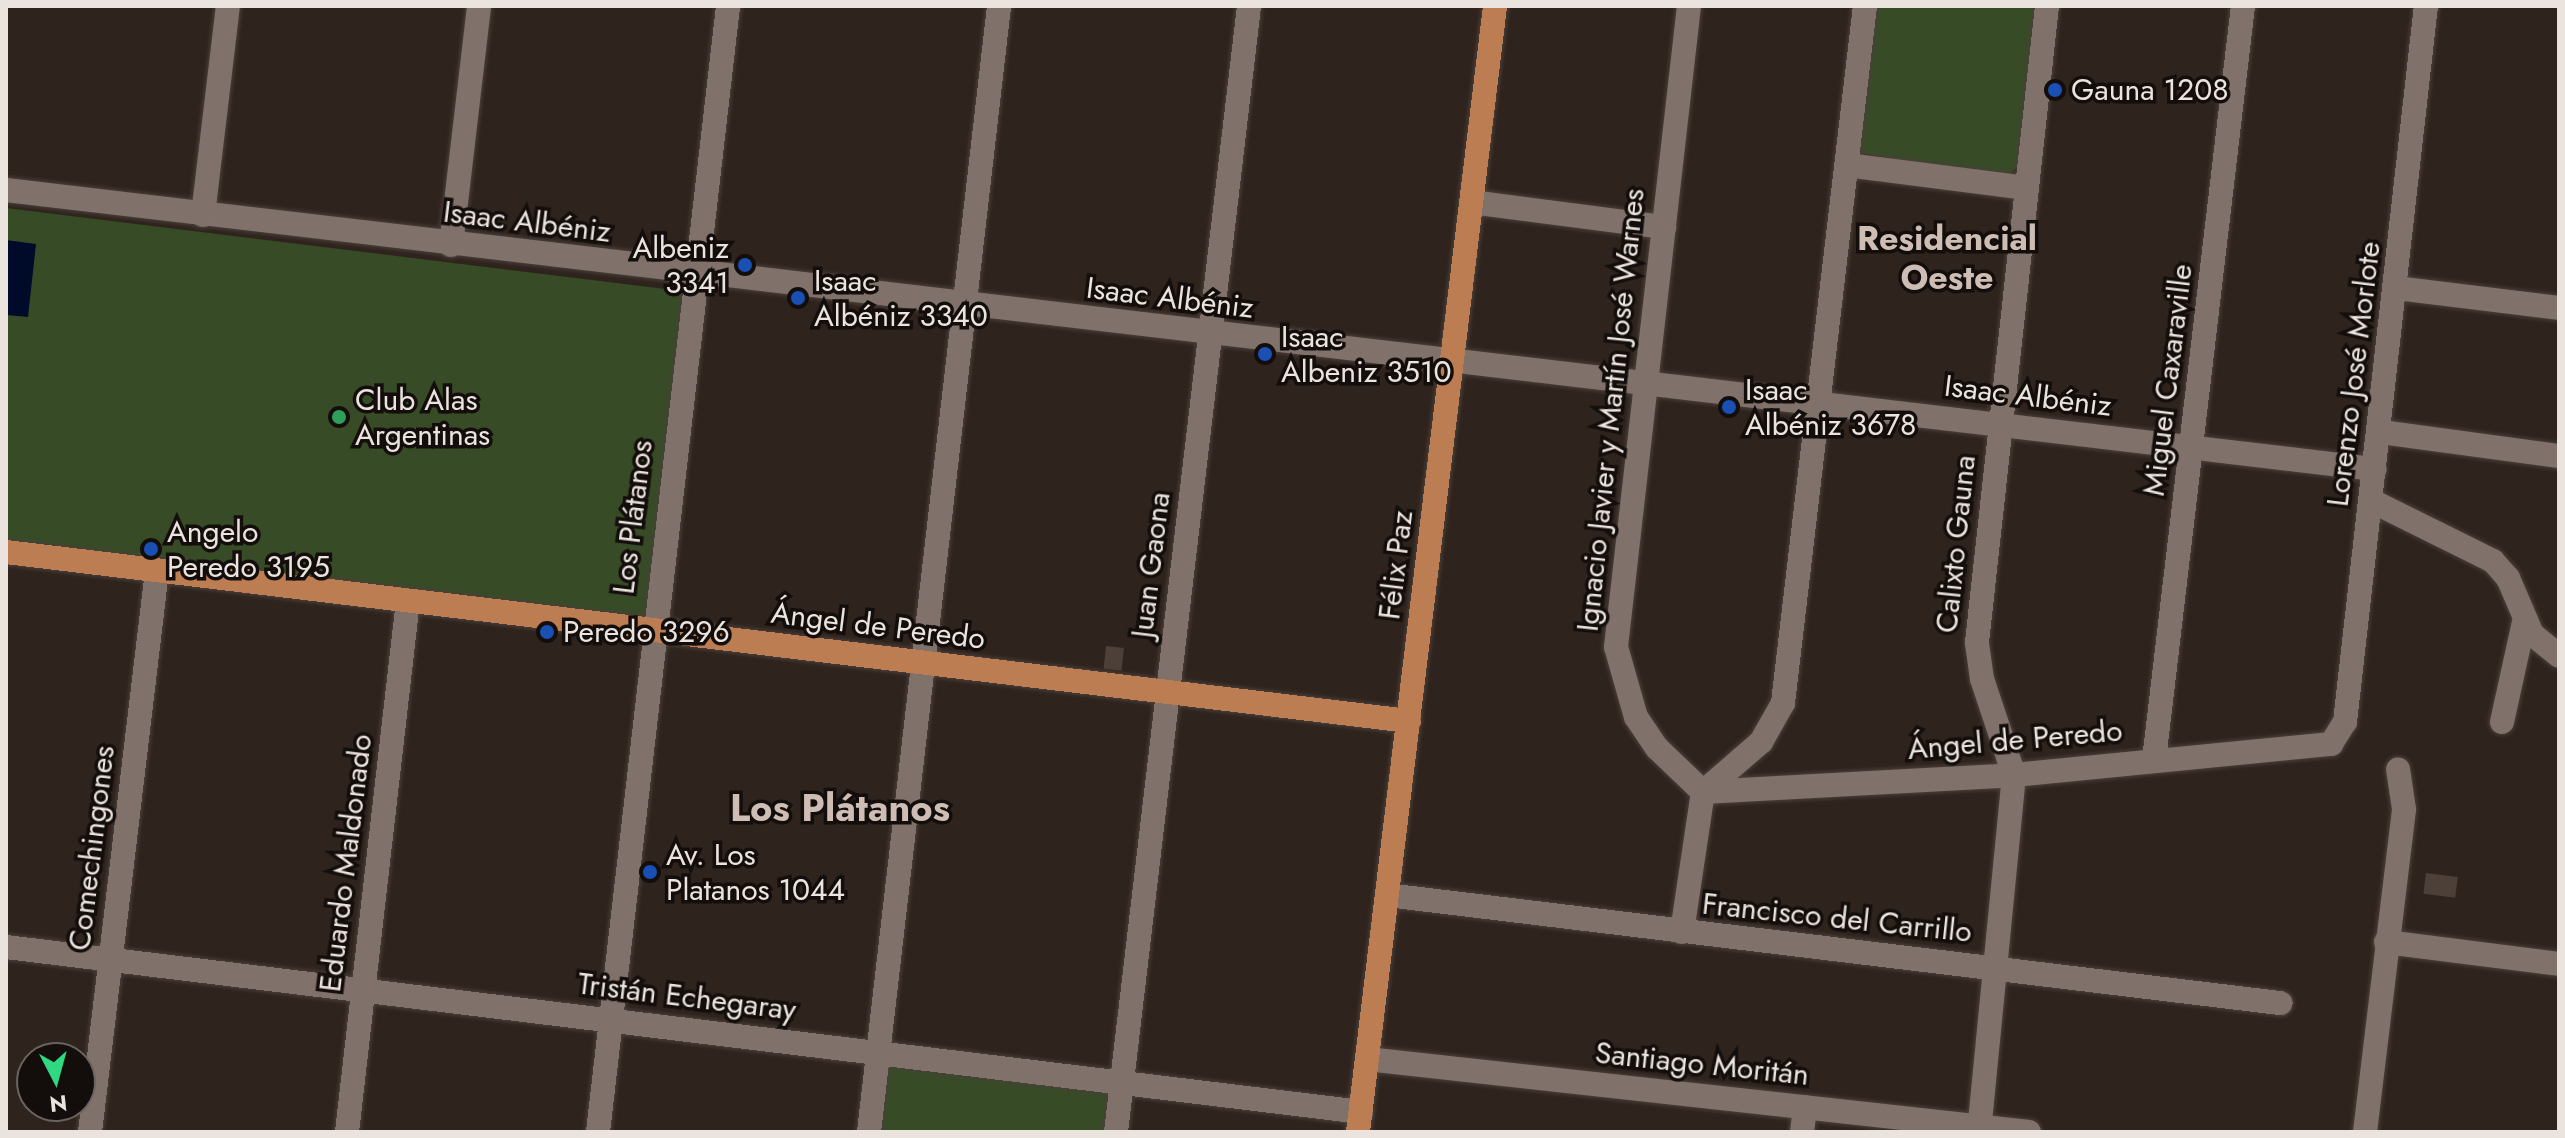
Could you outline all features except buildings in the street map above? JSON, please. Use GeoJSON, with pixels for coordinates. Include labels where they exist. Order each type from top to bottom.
{"type":"FeatureCollection","features":[{"type":"Feature","properties":{"kind":"main road","name":"Félix Paz"},"geometry":{"type":"LineString","coordinates":[[1360,1122],[1495,6]]}},
{"type":"Feature","properties":{"kind":"main road","name":"Ángel de Peredo"},"geometry":{"type":"LineString","coordinates":[[6,552],[1409,721]]}},
{"type":"Feature","properties":{"kind":"street"},"geometry":{"type":"LineString","coordinates":[[203,215],[228,6]]}},
{"type":"Feature","properties":{"kind":"street"},"geometry":{"type":"LineString","coordinates":[[451,245],[479,6]]}},
{"type":"Feature","properties":{"kind":"street","name":"Los Plátanos"},"geometry":{"type":"LineString","coordinates":[[598,1132],[652,631],[728,6]]}},
{"type":"Feature","properties":{"kind":"street"},"geometry":{"type":"LineString","coordinates":[[869,1132],[999,6]]}},
{"type":"Feature","properties":{"kind":"street","name":"Juan Gaona"},"geometry":{"type":"LineString","coordinates":[[1116,1132],[1249,6]]}},
{"type":"Feature","properties":{"kind":"street","name":"Ignacio Javier y Martín José Warnes"},"geometry":{"type":"LineString","coordinates":[[1689,6],[1616,647],[1636,717],[1657,748],[1703,792]]}},
{"type":"Feature","properties":{"kind":"street"},"geometry":{"type":"LineString","coordinates":[[1682,932],[1703,792],[1761,742],[1783,703],[1865,6]]}},
{"type":"Feature","properties":{"kind":"street","name":"Calixto Gauna"},"geometry":{"type":"LineString","coordinates":[[1979,1129],[1998,969],[2014,775],[1982,679],[1977,642],[2047,6]]}},
{"type":"Feature","properties":{"kind":"street","name":"Miguel Caxaraville"},"geometry":{"type":"LineString","coordinates":[[2154,760],[2243,6]]}},
{"type":"Feature","properties":{"kind":"street","name":"Lorenzo José Morlote"},"geometry":{"type":"LineString","coordinates":[[2331,744],[2345,722],[2381,432],[2426,6]]}},
{"type":"Feature","properties":{"kind":"street"},"geometry":{"type":"LineString","coordinates":[[1847,165],[2027,188]]}},
{"type":"Feature","properties":{"kind":"street","name":"Isaac Albéniz"},"geometry":{"type":"LineString","coordinates":[[6,190],[695,275],[2375,469]]}},
{"type":"Feature","properties":{"kind":"street"},"geometry":{"type":"LineString","coordinates":[[1471,202],[1664,227]]}},
{"type":"Feature","properties":{"kind":"street"},"geometry":{"type":"LineString","coordinates":[[2397,288],[2559,308]]}},
{"type":"Feature","properties":{"kind":"street"},"geometry":{"type":"LineString","coordinates":[[2381,432],[2559,456]]}},
{"type":"Feature","properties":{"kind":"street"},"geometry":{"type":"LineString","coordinates":[[2372,501],[2493,561],[2508,578],[2524,622],[2559,656]]}},
{"type":"Feature","properties":{"kind":"street","name":"Comechingones"},"geometry":{"type":"LineString","coordinates":[[90,1132],[157,571]]}},
{"type":"Feature","properties":{"kind":"street","name":"Eduardo Maldonado"},"geometry":{"type":"LineString","coordinates":[[347,1132],[408,601]]}},
{"type":"Feature","properties":{"kind":"street"},"geometry":{"type":"LineString","coordinates":[[2502,722],[2524,622]]}},
{"type":"Feature","properties":{"kind":"street","name":"Ángel de Peredo"},"geometry":{"type":"LineString","coordinates":[[1703,792],[2014,775],[2331,744]]}},
{"type":"Feature","properties":{"kind":"street"},"geometry":{"type":"LineString","coordinates":[[2365,1132],[2404,809],[2398,769]]}},
{"type":"Feature","properties":{"kind":"street","name":"Francisco del Carrillo"},"geometry":{"type":"LineString","coordinates":[[1387,895],[2280,1003]]}},
{"type":"Feature","properties":{"kind":"street"},"geometry":{"type":"LineString","coordinates":[[2386,942],[2559,964]]}},
{"type":"Feature","properties":{"kind":"street","name":"Tristán Echegaray"},"geometry":{"type":"LineString","coordinates":[[6,947],[1122,1083],[1360,1122]]}},
{"type":"Feature","properties":{"kind":"street","name":"Santiago Moritán"},"geometry":{"type":"LineString","coordinates":[[1367,1059],[1979,1129],[2029,1132]]}},
{"type":"Feature","properties":{"kind":"street"},"geometry":{"type":"LineString","coordinates":[[1802,1132],[1805,1107]]}},
{"type":"Feature","properties":{"kind":"green space"},"geometry":{"type":"Polygon","coordinates":[[[1872,6],[2038,6],[2020,164],[2012,172],[2001,177],[1861,153],[1856,138],[1872,6]]]}},
{"type":"Feature","properties":{"kind":"green space","name":"Club Alas Argentinas"},"geometry":{"type":"Polygon","coordinates":[[[6,208],[688,292],[647,623],[6,545],[6,208]]]}},
{"type":"Feature","properties":{"kind":"green space"},"geometry":{"type":"Polygon","coordinates":[[[885,1063],[1109,1088],[1104,1132],[877,1132],[885,1063]]]}},
{"type":"Feature","properties":{"kind":"water"},"geometry":{"type":"Polygon","coordinates":[[[6,240],[36,244],[28,317],[6,315],[6,240]]]}},
{"type":"Feature","properties":{"kind":"place","name":"Gauna 1208"},"geometry":{"type":"Point","coordinates":[2055,90]}},
{"type":"Feature","properties":{"kind":"place","name":"Albeniz 3341"},"geometry":{"type":"Point","coordinates":[745,265]}},
{"type":"Feature","properties":{"kind":"place","name":"Isaac Albéniz 3340"},"geometry":{"type":"Point","coordinates":[798,298]}},
{"type":"Feature","properties":{"kind":"place","name":"Isaac Albeniz 3510"},"geometry":{"type":"Point","coordinates":[1265,354]}},
{"type":"Feature","properties":{"kind":"place","name":"Isaac Albéniz 3678"},"geometry":{"type":"Point","coordinates":[1729,407]}},
{"type":"Feature","properties":{"kind":"place","name":"Club Alas Argentinas"},"geometry":{"type":"Point","coordinates":[339,417]}},
{"type":"Feature","properties":{"kind":"place","name":"Angelo Peredo 3195"},"geometry":{"type":"Point","coordinates":[151,549]}},
{"type":"Feature","properties":{"kind":"place","name":"Peredo 3296"},"geometry":{"type":"Point","coordinates":[547,632]}},
{"type":"Feature","properties":{"kind":"place","name":"Av. Los Platanos 1044"},"geometry":{"type":"Point","coordinates":[650,872]}},
{"type":"Feature","properties":{"kind":"district","name":"Residencial Oeste"},"geometry":{"type":"Point","coordinates":[1947,258]}},
{"type":"Feature","properties":{"kind":"district","name":"Los Plátanos"},"geometry":{"type":"Point","coordinates":[840,808]}}]}
